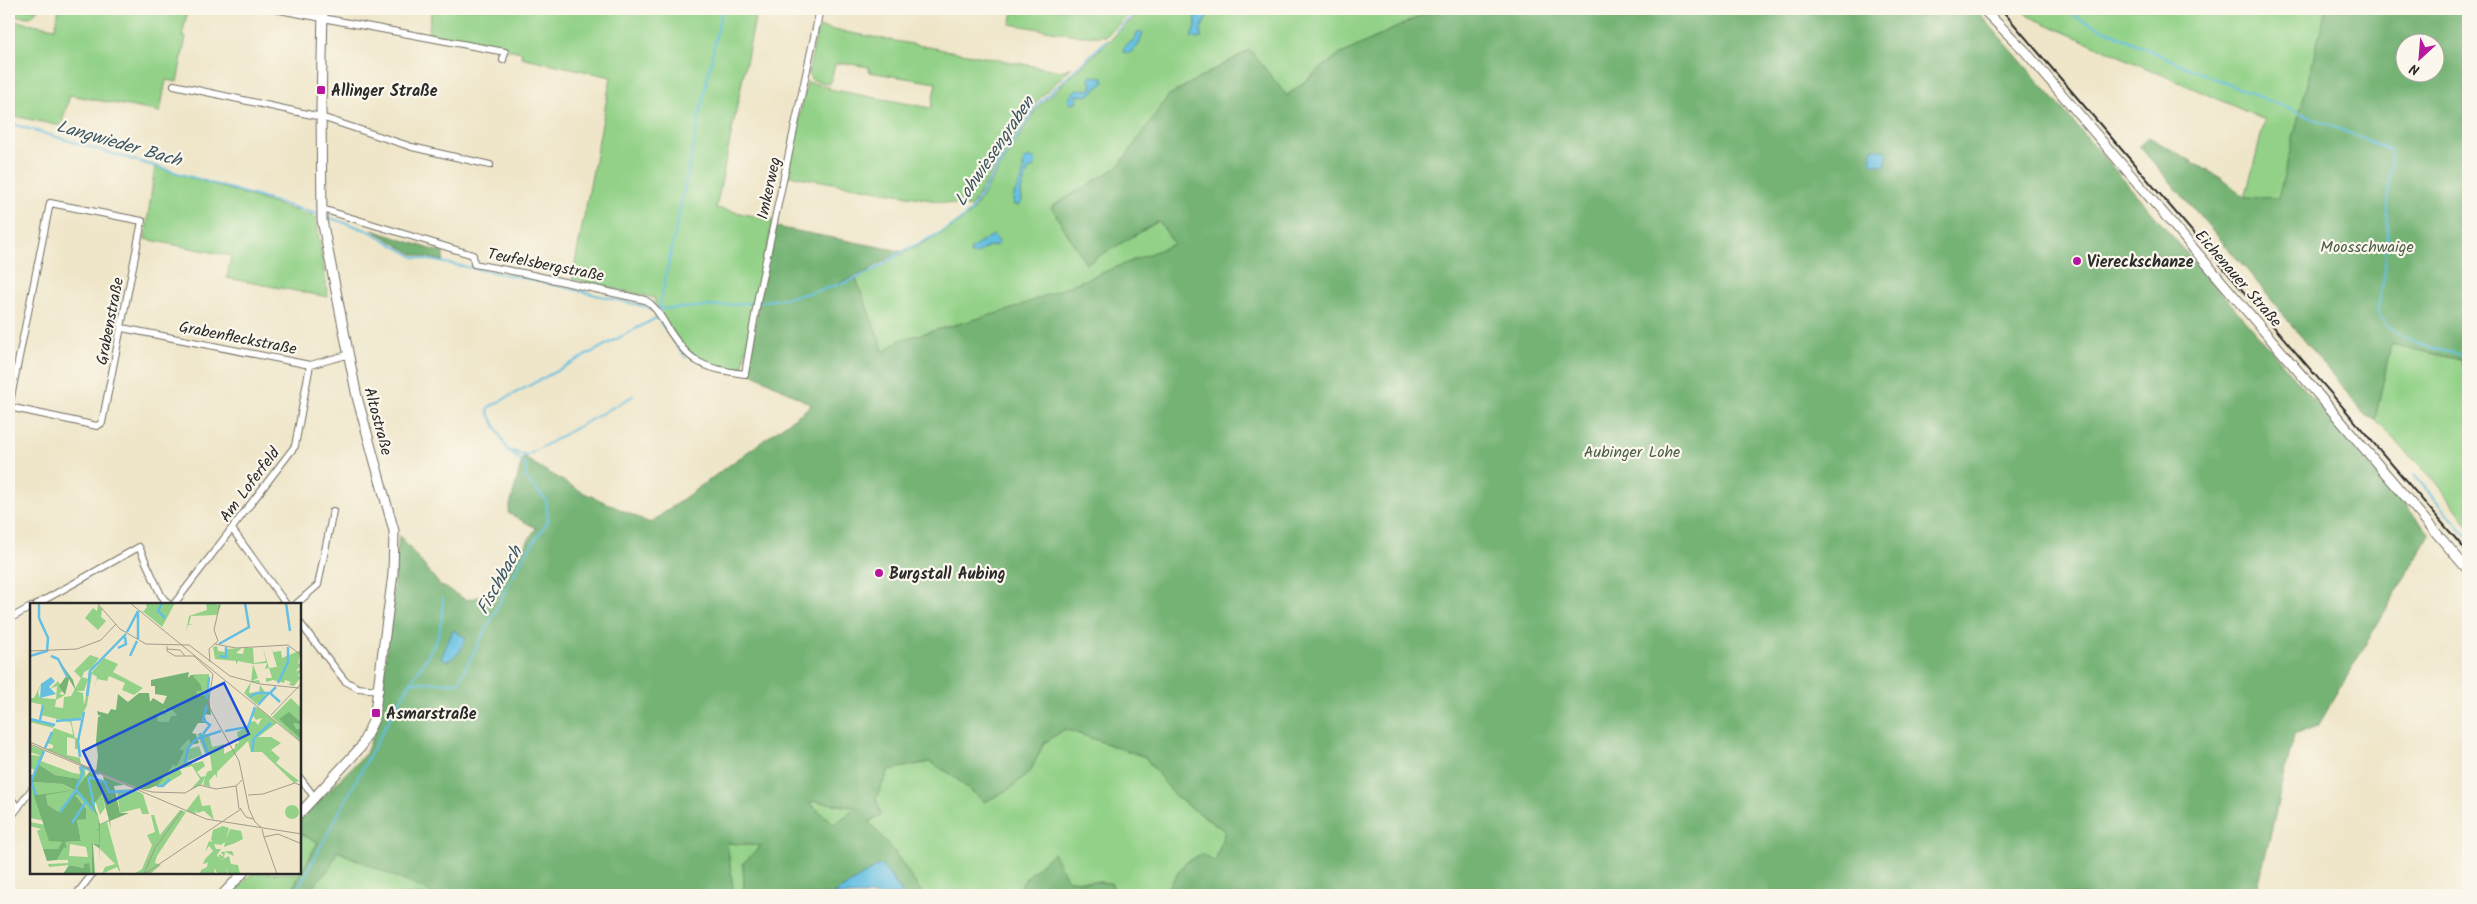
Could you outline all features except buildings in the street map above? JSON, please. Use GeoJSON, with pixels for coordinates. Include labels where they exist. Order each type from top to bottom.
{"type":"FeatureCollection","features":[{"type":"Feature","properties":{"kind":"main road","name":"Altostraße"},"geometry":{"type":"LineString","coordinates":[[301,812],[361,747],[374,719],[380,690],[393,574],[394,531],[347,354],[322,214],[323,9]]}},
{"type":"Feature","properties":{"kind":"main road","name":"Eichenauer Straße"},"geometry":{"type":"LineString","coordinates":[[1983,9],[2024,50],[2468,570]]}},
{"type":"Feature","properties":{"kind":"main road"},"geometry":{"type":"LineString","coordinates":[[222,895],[242,874]]}},
{"type":"Feature","properties":{"kind":"street"},"geometry":{"type":"LineString","coordinates":[[274,9],[505,52],[503,60]]}},
{"type":"Feature","properties":{"kind":"street","name":"Imkerweg"},"geometry":{"type":"LineString","coordinates":[[745,374],[757,300],[820,9]]}},
{"type":"Feature","properties":{"kind":"street"},"geometry":{"type":"LineString","coordinates":[[174,85],[321,117],[412,147],[490,165]]}},
{"type":"Feature","properties":{"kind":"street","name":"Grabenstraße"},"geometry":{"type":"LineString","coordinates":[[50,203],[142,221],[122,328],[100,425],[9,407],[50,203]]}},
{"type":"Feature","properties":{"kind":"street","name":"Teufelsbergstraße"},"geometry":{"type":"LineString","coordinates":[[322,214],[473,255],[474,264],[645,300],[654,305],[680,347],[695,362],[718,370],[745,374]]}},
{"type":"Feature","properties":{"kind":"street","name":"Grabenfleckstraße"},"geometry":{"type":"LineString","coordinates":[[122,328],[310,365],[347,354]]}},
{"type":"Feature","properties":{"kind":"street","name":"Am Loferfeld"},"geometry":{"type":"LineString","coordinates":[[175,603],[295,446],[310,365]]}},
{"type":"Feature","properties":{"kind":"street"},"geometry":{"type":"LineString","coordinates":[[297,603],[318,585],[333,511]]}},
{"type":"Feature","properties":{"kind":"street"},"geometry":{"type":"LineString","coordinates":[[232,529],[285,603]]}},
{"type":"Feature","properties":{"kind":"street"},"geometry":{"type":"LineString","coordinates":[[40,603],[139,547],[161,595],[167,603]]}},
{"type":"Feature","properties":{"kind":"street"},"geometry":{"type":"LineString","coordinates":[[9,619],[30,608]]}},
{"type":"Feature","properties":{"kind":"street"},"geometry":{"type":"LineString","coordinates":[[301,624],[345,681],[358,688],[380,690]]}},
{"type":"Feature","properties":{"kind":"street"},"geometry":{"type":"LineString","coordinates":[[301,779],[315,798]]}},
{"type":"Feature","properties":{"kind":"street"},"geometry":{"type":"LineString","coordinates":[[9,820],[30,791]]}},
{"type":"Feature","properties":{"kind":"street"},"geometry":{"type":"LineString","coordinates":[[9,796],[18,808]]}},
{"type":"Feature","properties":{"kind":"street"},"geometry":{"type":"LineString","coordinates":[[76,895],[92,874]]}},
{"type":"Feature","properties":{"kind":"green space"},"geometry":{"type":"Polygon","coordinates":[[[9,9],[38,9],[31,17],[9,16],[9,9]]]}},
{"type":"Feature","properties":{"kind":"green space"},"geometry":{"type":"Polygon","coordinates":[[[59,9],[188,9],[182,36],[186,37],[177,82],[166,80],[160,112],[70,95],[61,126],[9,115],[9,20],[55,28],[59,9]]]}},
{"type":"Feature","properties":{"kind":"green space"},"geometry":{"type":"Polygon","coordinates":[[[432,9],[757,9],[716,208],[773,220],[742,369],[722,369],[699,360],[688,353],[663,318],[654,298],[572,279],[611,77],[521,57],[522,52],[428,34],[432,9]]]}},
{"type":"Feature","properties":{"kind":"green space"},"geometry":{"type":"Polygon","coordinates":[[[1014,9],[1135,9],[1106,36],[1081,36],[1010,24],[1014,9]]]}},
{"type":"Feature","properties":{"kind":"green space"},"geometry":{"type":"Polygon","coordinates":[[[1143,9],[1435,9],[1337,56],[1286,96],[1249,50],[1169,95],[1119,166],[1051,207],[1086,263],[1159,221],[1175,244],[1009,310],[900,340],[884,352],[856,279],[931,239],[972,212],[1038,107],[1143,9]]]}},
{"type":"Feature","properties":{"kind":"green space","name":"Aubinger Lohe"},"geometry":{"type":"Polygon","coordinates":[[[1435,9],[1974,9],[2430,534],[2318,726],[2294,735],[2256,895],[1163,895],[1185,863],[1201,854],[1215,862],[1225,831],[1176,797],[1145,757],[1065,729],[1044,743],[1030,772],[1011,788],[985,802],[949,773],[930,762],[889,770],[876,798],[881,815],[869,822],[894,851],[923,895],[902,895],[901,890],[881,864],[832,895],[740,895],[744,886],[743,863],[761,846],[727,843],[734,895],[437,895],[337,851],[330,868],[305,895],[289,895],[318,842],[301,834],[301,819],[366,753],[379,721],[399,535],[440,585],[466,600],[496,593],[536,528],[508,513],[523,457],[580,491],[650,523],[812,405],[748,371],[759,301],[776,227],[901,251],[868,271],[839,283],[856,279],[884,352],[900,340],[1009,310],[1174,244],[1159,221],[1086,264],[1051,207],[1119,166],[1169,95],[1250,50],[1287,96],[1337,56],[1435,9]],[[815,801],[809,803],[834,824],[857,808],[815,801]]]}},
{"type":"Feature","properties":{"kind":"green space"},"geometry":{"type":"Polygon","coordinates":[[[2022,9],[2326,9],[2278,199],[2245,198],[2265,120],[2028,16],[2022,9]]]}},
{"type":"Feature","properties":{"kind":"green space","name":"Moosschwaige"},"geometry":{"type":"Polygon","coordinates":[[[2326,9],[2468,9],[2468,375],[2461,360],[2391,344],[2375,420],[2365,415],[2247,270],[2139,146],[2149,137],[2221,178],[2245,197],[2278,198],[2326,9]]]}},
{"type":"Feature","properties":{"kind":"green space"},"geometry":{"type":"Polygon","coordinates":[[[818,27],[1061,71],[1072,67],[1036,102],[971,207],[787,175],[807,82],[829,87],[829,89],[931,108],[936,83],[869,72],[869,67],[843,63],[835,64],[830,84],[812,80],[808,74],[818,27]]]}},
{"type":"Feature","properties":{"kind":"green space"},"geometry":{"type":"Polygon","coordinates":[[[155,166],[316,217],[328,297],[227,278],[231,256],[145,239],[155,166]]]}},
{"type":"Feature","properties":{"kind":"green space"},"geometry":{"type":"Polygon","coordinates":[[[372,230],[443,253],[443,261],[413,254],[372,230]]]}},
{"type":"Feature","properties":{"kind":"green space"},"geometry":{"type":"Polygon","coordinates":[[[2391,344],[2461,360],[2468,375],[2468,525],[2437,483],[2375,420],[2391,344]]]}},
{"type":"Feature","properties":{"kind":"green space"},"geometry":{"type":"Polygon","coordinates":[[[1065,729],[1145,757],[1176,797],[1225,831],[1215,862],[1185,863],[1163,895],[1117,895],[1111,883],[1027,877],[1015,895],[923,895],[894,851],[869,822],[880,815],[876,798],[889,769],[930,762],[949,773],[985,802],[1030,772],[1044,743],[1065,729]]]}},
{"type":"Feature","properties":{"kind":"green space"},"geometry":{"type":"Polygon","coordinates":[[[815,801],[858,808],[834,824],[808,802],[815,801]]]}},
{"type":"Feature","properties":{"kind":"green space"},"geometry":{"type":"Polygon","coordinates":[[[301,834],[318,842],[301,873],[301,834]]]}},
{"type":"Feature","properties":{"kind":"green space"},"geometry":{"type":"Polygon","coordinates":[[[727,843],[762,846],[743,863],[744,886],[740,895],[734,895],[727,843]]]}},
{"type":"Feature","properties":{"kind":"green space"},"geometry":{"type":"Polygon","coordinates":[[[337,851],[437,895],[305,895],[330,868],[337,851]]]}},
{"type":"Feature","properties":{"kind":"green space"},"geometry":{"type":"Polygon","coordinates":[[[1053,853],[1068,880],[1111,883],[1117,895],[1015,895],[1027,877],[1053,853]]]}},
{"type":"Feature","properties":{"kind":"green space"},"geometry":{"type":"Polygon","coordinates":[[[251,874],[300,874],[289,895],[232,895],[251,874]]]}},
{"type":"Feature","properties":{"kind":"water"},"geometry":{"type":"Polygon","coordinates":[[[1190,9],[1211,9],[1201,29],[1201,38],[1191,37],[1196,25],[1195,15],[1189,12],[1190,9]]]}},
{"type":"Feature","properties":{"kind":"water"},"geometry":{"type":"Polygon","coordinates":[[[1138,31],[1143,33],[1139,45],[1130,53],[1123,52],[1124,47],[1134,40],[1138,31]]]}},
{"type":"Feature","properties":{"kind":"water"},"geometry":{"type":"Polygon","coordinates":[[[1091,76],[1103,77],[1104,83],[1087,96],[1078,95],[1076,103],[1071,104],[1068,100],[1075,90],[1090,89],[1092,85],[1089,79],[1091,76]]]}},
{"type":"Feature","properties":{"kind":"water"},"geometry":{"type":"Polygon","coordinates":[[[1873,148],[1888,152],[1885,166],[1870,163],[1873,148]]]}},
{"type":"Feature","properties":{"kind":"water"},"geometry":{"type":"Polygon","coordinates":[[[1030,157],[1035,160],[1036,165],[1028,171],[1021,191],[1022,201],[1019,205],[1014,205],[1014,194],[1023,176],[1024,159],[1030,157]]]}},
{"type":"Feature","properties":{"kind":"water"},"geometry":{"type":"Polygon","coordinates":[[[993,235],[999,241],[997,245],[987,247],[975,255],[970,253],[971,249],[993,235]]]}},
{"type":"Feature","properties":{"kind":"water"},"geometry":{"type":"Polygon","coordinates":[[[453,630],[466,638],[460,652],[448,661],[441,658],[453,630]]]}},
{"type":"Feature","properties":{"kind":"water"},"geometry":{"type":"Polygon","coordinates":[[[881,864],[902,895],[832,895],[881,864]]]}},
{"type":"Feature","properties":{"kind":"waterway"},"geometry":{"type":"LineString","coordinates":[[659,309],[722,9]]}},
{"type":"Feature","properties":{"kind":"waterway"},"geometry":{"type":"LineString","coordinates":[[1116,31],[1140,9]]}},
{"type":"Feature","properties":{"kind":"waterway"},"geometry":{"type":"LineString","coordinates":[[2059,9],[2191,69],[2391,150],[2385,271],[2377,313],[2396,332],[2416,343],[2465,355],[2468,358]]}},
{"type":"Feature","properties":{"kind":"waterway","name":"Lohwiesengraben"},"geometry":{"type":"LineString","coordinates":[[659,309],[739,304],[792,297],[818,291],[873,271],[907,249],[948,228],[970,212],[1037,105],[1107,40]]}},
{"type":"Feature","properties":{"kind":"waterway","name":"Langwieder Bach"},"geometry":{"type":"LineString","coordinates":[[9,123],[320,215]]}},
{"type":"Feature","properties":{"kind":"waterway"},"geometry":{"type":"LineString","coordinates":[[324,216],[369,231],[414,257],[519,277],[652,308]]}},
{"type":"Feature","properties":{"kind":"waterway","name":"Fischbach"},"geometry":{"type":"LineString","coordinates":[[294,895],[411,682],[458,683],[521,561],[548,521],[546,500],[526,479],[526,465],[507,449],[488,412],[489,407],[656,318]]}},
{"type":"Feature","properties":{"kind":"waterway"},"geometry":{"type":"LineString","coordinates":[[657,318],[686,358]]}},
{"type":"Feature","properties":{"kind":"waterway"},"geometry":{"type":"LineString","coordinates":[[512,451],[526,456],[633,396]]}},
{"type":"Feature","properties":{"kind":"waterway"},"geometry":{"type":"LineString","coordinates":[[2414,475],[2468,537]]}},
{"type":"Feature","properties":{"kind":"waterway"},"geometry":{"type":"LineString","coordinates":[[411,682],[435,643],[441,624],[443,598]]}},
{"type":"Feature","properties":{"kind":"railway"},"geometry":{"type":"LineString","coordinates":[[2001,9],[2468,553]]}},
{"type":"Feature","properties":{"kind":"place","name":"Allinger Straße"},"geometry":{"type":"Point","coordinates":[321,90]}},
{"type":"Feature","properties":{"kind":"place","name":"Viereckschanze"},"geometry":{"type":"Point","coordinates":[2077,261]}},
{"type":"Feature","properties":{"kind":"place","name":"Burgstall Aubing"},"geometry":{"type":"Point","coordinates":[879,573]}},
{"type":"Feature","properties":{"kind":"place","name":"Asmarstraße"},"geometry":{"type":"Point","coordinates":[376,713]}}]}
